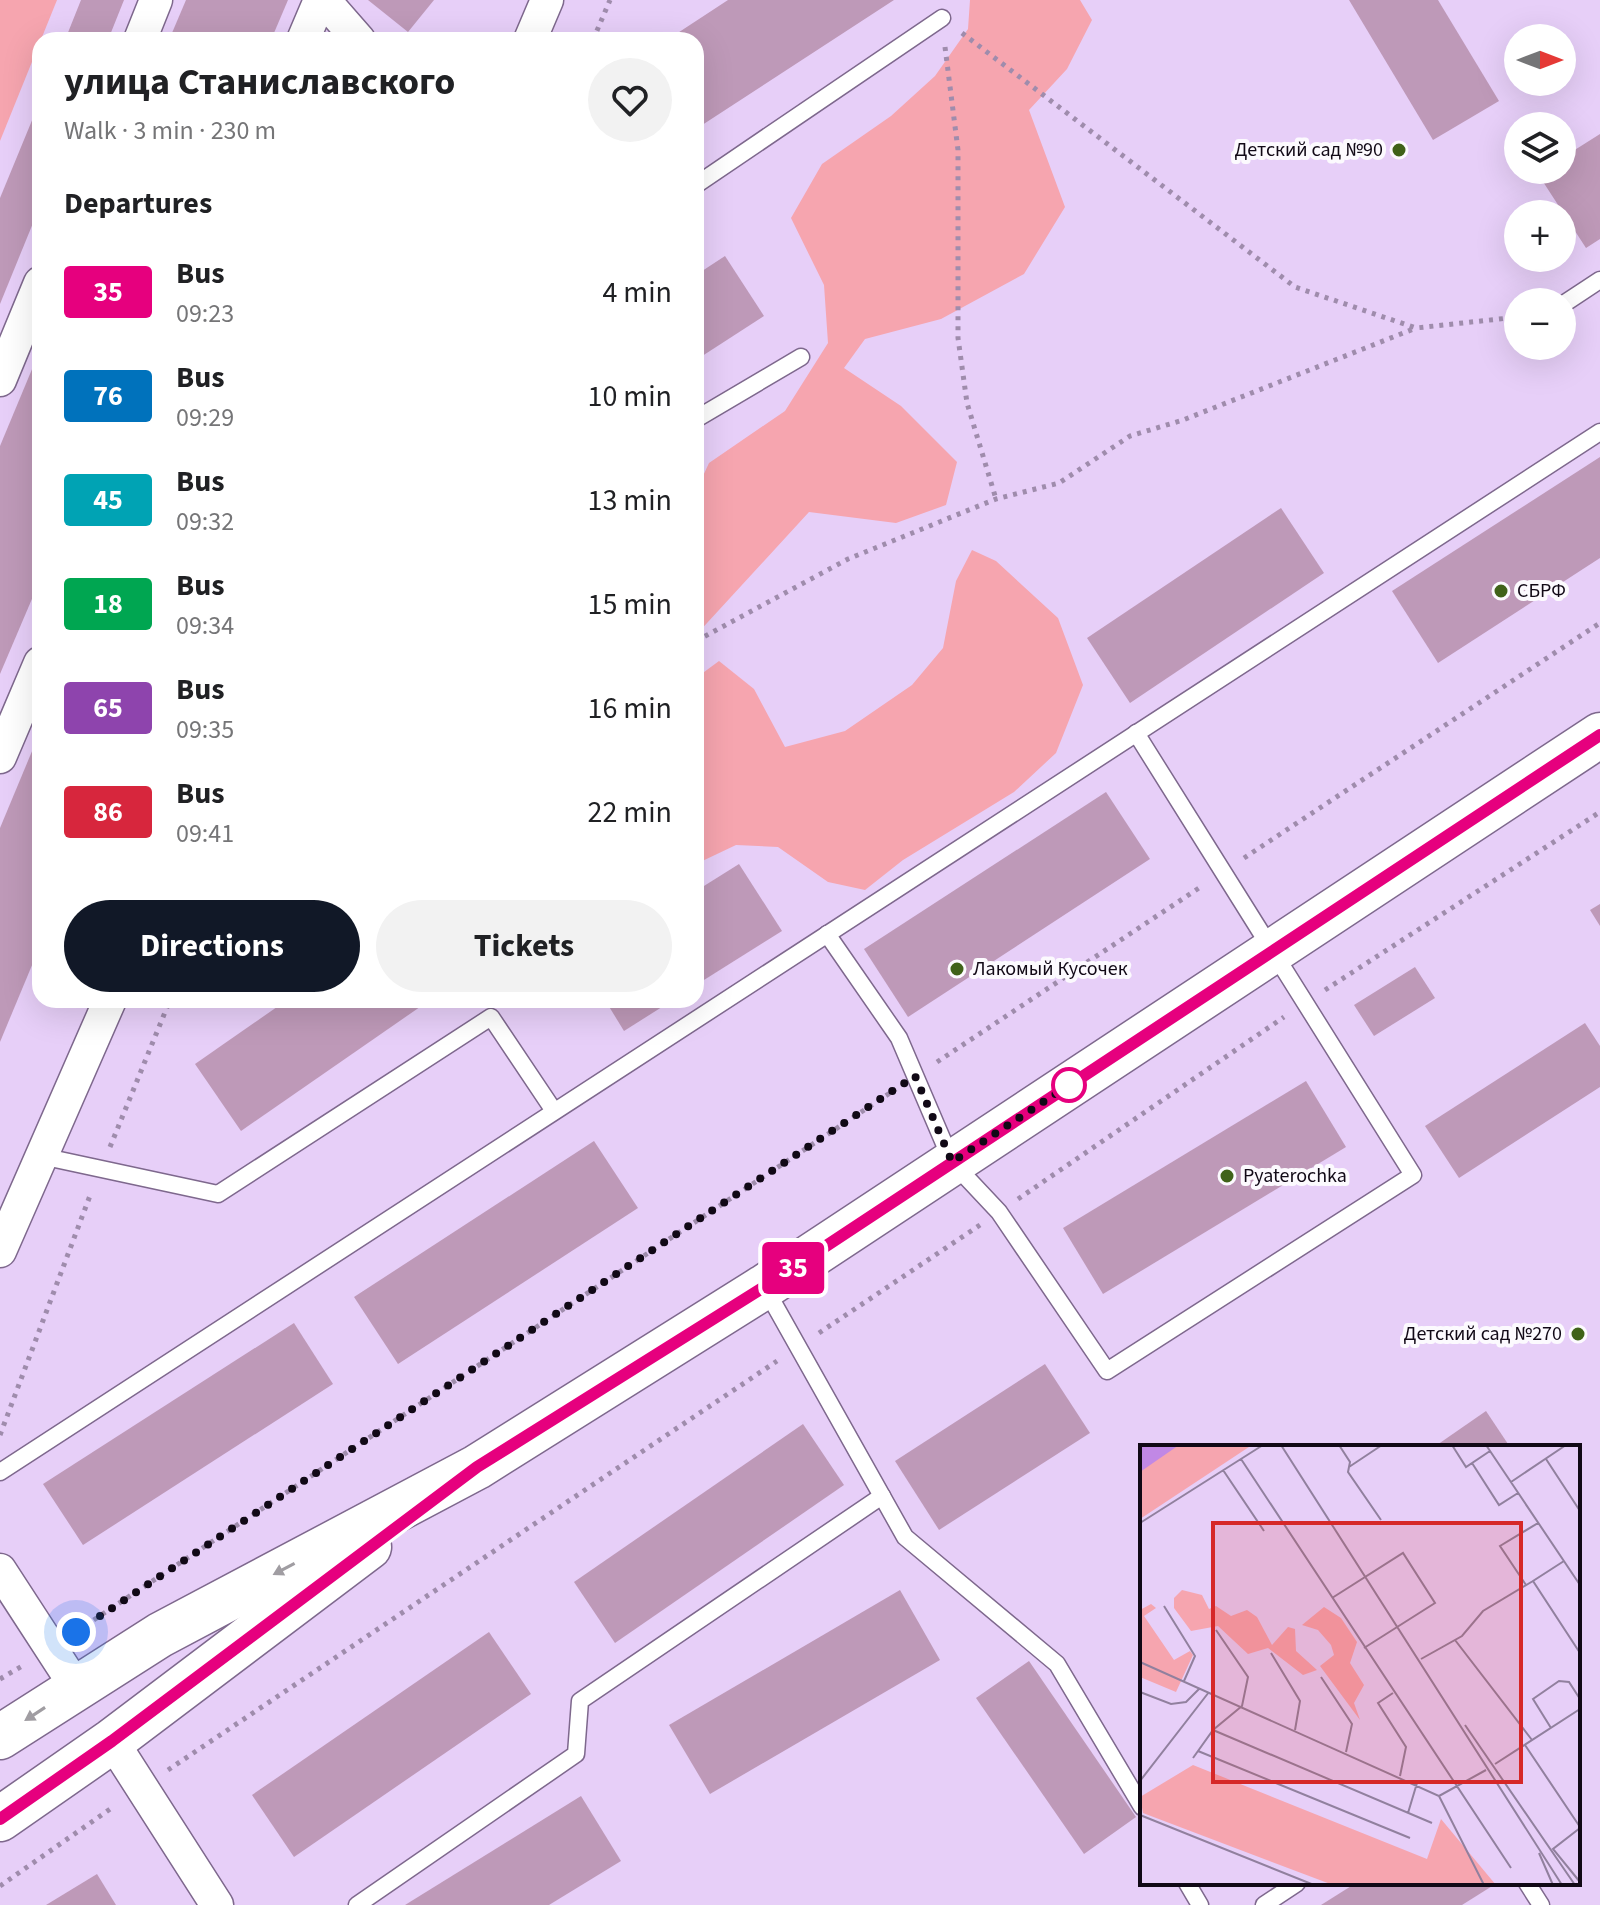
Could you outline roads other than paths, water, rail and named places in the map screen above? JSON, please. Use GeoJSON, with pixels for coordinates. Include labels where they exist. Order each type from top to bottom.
{"type":"FeatureCollection","features":[{"type":"Feature","properties":{"kind":"main road"},"geometry":{"type":"LineString","coordinates":[[0,1737],[160,1635],[477,1467],[764,1287],[1600,735]]}},
{"type":"Feature","properties":{"kind":"main road"},"geometry":{"type":"LineString","coordinates":[[0,1819],[112,1741],[477,1467]]}},
{"type":"Feature","properties":{"kind":"main road"},"geometry":{"type":"LineString","coordinates":[[76,1687],[112,1741]]}},
{"type":"Feature","properties":{"kind":"street"},"geometry":{"type":"LineString","coordinates":[[143,32],[156,0]]}},
{"type":"Feature","properties":{"kind":"street"},"geometry":{"type":"LineString","coordinates":[[307,32],[322,0],[352,32]]}},
{"type":"Feature","properties":{"kind":"street"},"geometry":{"type":"LineString","coordinates":[[533,32],[547,0]]}},
{"type":"Feature","properties":{"kind":"street"},"geometry":{"type":"LineString","coordinates":[[0,380],[32,302]]}},
{"type":"Feature","properties":{"kind":"street"},"geometry":{"type":"LineString","coordinates":[[0,757],[32,682]]}},
{"type":"Feature","properties":{"kind":"street"},"geometry":{"type":"LineString","coordinates":[[0,1251],[106,1008]]}},
{"type":"Feature","properties":{"kind":"street"},"geometry":{"type":"LineString","coordinates":[[0,1570],[49,1650],[76,1687]]}},
{"type":"Feature","properties":{"kind":"street"},"geometry":{"type":"LineString","coordinates":[[112,1741],[217,1905]]}},
{"type":"Feature","properties":{"kind":"lane"},"geometry":{"type":"LineString","coordinates":[[704,180],[942,18]]}},
{"type":"Feature","properties":{"kind":"lane"},"geometry":{"type":"LineString","coordinates":[[1576,296],[1600,280]]}},
{"type":"Feature","properties":{"kind":"lane"},"geometry":{"type":"LineString","coordinates":[[704,414],[801,357]]}},
{"type":"Feature","properties":{"kind":"lane"},"geometry":{"type":"LineString","coordinates":[[0,1472],[1600,432]]}},
{"type":"Feature","properties":{"kind":"lane"},"geometry":{"type":"LineString","coordinates":[[827,934],[899,1038],[952,1162],[999,1212],[1107,1371],[1413,1175],[1136,733]]}},
{"type":"Feature","properties":{"kind":"lane"},"geometry":{"type":"LineString","coordinates":[[41,1156],[218,1194],[491,1017],[554,1111]]}},
{"type":"Feature","properties":{"kind":"lane"},"geometry":{"type":"LineString","coordinates":[[764,1287],[905,1537],[1057,1664],[1140,1804]]}},
{"type":"Feature","properties":{"kind":"lane"},"geometry":{"type":"LineString","coordinates":[[357,1905],[576,1754],[580,1701],[882,1496]]}},
{"type":"Feature","properties":{"kind":"lane"},"geometry":{"type":"LineString","coordinates":[[1188,1885],[1200,1905]]}},
{"type":"Feature","properties":{"kind":"lane"},"geometry":{"type":"LineString","coordinates":[[1264,1905],[1294,1885]]}},
{"type":"Feature","properties":{"kind":"lane"},"geometry":{"type":"LineString","coordinates":[[1528,1885],[1541,1905]]}},
{"type":"Feature","properties":{"kind":"place","name":"Детский сад №90"},"geometry":{"type":"Point","coordinates":[1399,150]}},
{"type":"Feature","properties":{"kind":"place","name":"СБРФ"},"geometry":{"type":"Point","coordinates":[1501,591]}},
{"type":"Feature","properties":{"kind":"place","name":"Лакомый Кусочек"},"geometry":{"type":"Point","coordinates":[957,969]}},
{"type":"Feature","properties":{"kind":"place","name":"Pyaterochka"},"geometry":{"type":"Point","coordinates":[1227,1176]}},
{"type":"Feature","properties":{"kind":"place","name":"Детский сад №270"},"geometry":{"type":"Point","coordinates":[1578,1334]}}]}
